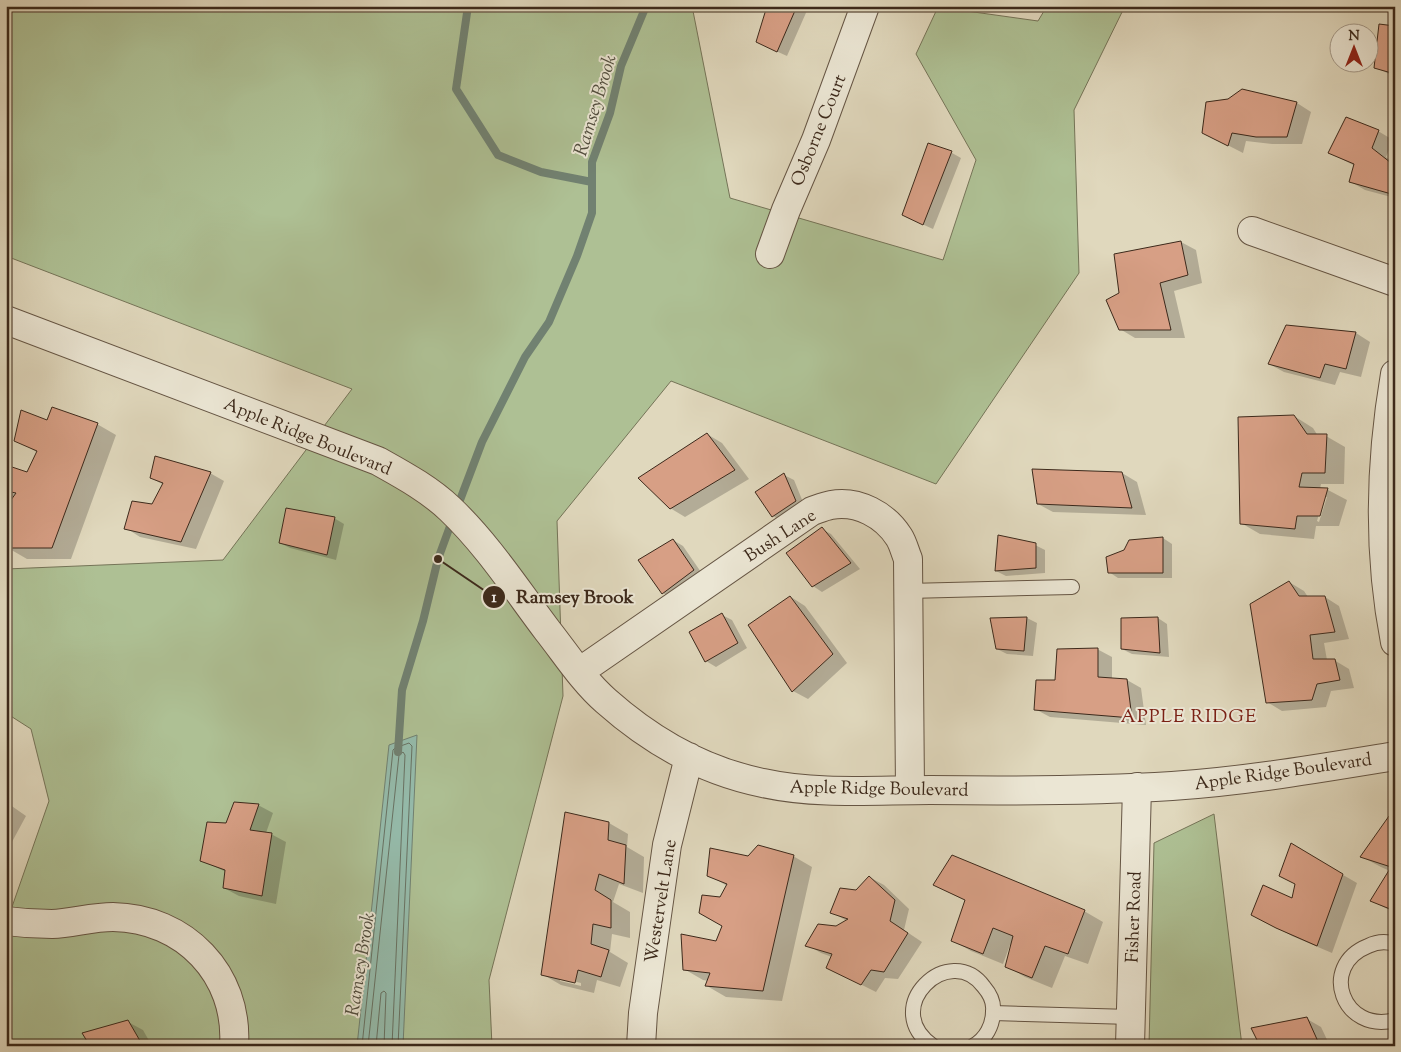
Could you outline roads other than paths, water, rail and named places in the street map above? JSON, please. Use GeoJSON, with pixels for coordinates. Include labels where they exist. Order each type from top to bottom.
{"type":"FeatureCollection","features":[{"type":"Feature","properties":{"kind":"street","name":"Osborne Court"},"geometry":{"type":"LineString","coordinates":[[770,254],[786,210],[816,140],[866,6]]}},
{"type":"Feature","properties":{"kind":"street"},"geometry":{"type":"LineString","coordinates":[[1252,231],[1395,282]]}},
{"type":"Feature","properties":{"kind":"street","name":"Apple Ridge Boulevard"},"geometry":{"type":"LineString","coordinates":[[6,320],[378,460],[416,482],[449,508],[478,539],[579,672],[604,699],[639,728],[677,752],[714,769],[763,783],[813,790],[1074,791],[1172,786],[1262,777],[1395,756]]}},
{"type":"Feature","properties":{"kind":"street"},"geometry":{"type":"LineString","coordinates":[[1395,374],[1389,409],[1389,493],[1384,554],[1395,642]]}},
{"type":"Feature","properties":{"kind":"street","name":"Bush Lane"},"geometry":{"type":"LineString","coordinates":[[579,672],[812,511],[832,505],[852,505],[871,511],[887,522],[900,538],[908,559],[910,790]]}},
{"type":"Feature","properties":{"kind":"street","name":"Westervelt Lane"},"geometry":{"type":"LineString","coordinates":[[641,1046],[643,1013],[667,845],[689,757]]}},
{"type":"Feature","properties":{"kind":"street","name":"Fisher Road"},"geometry":{"type":"LineString","coordinates":[[1130,1046],[1137,787]]}},
{"type":"Feature","properties":{"kind":"street"},"geometry":{"type":"LineString","coordinates":[[6,921],[51,924],[112,917],[137,919],[163,927],[188,942],[206,959],[222,981],[231,1005],[235,1032],[234,1046]]}},
{"type":"Feature","properties":{"kind":"lane"},"geometry":{"type":"LineString","coordinates":[[908,590],[1072,587]]}},
{"type":"Feature","properties":{"kind":"lane"},"geometry":{"type":"LineString","coordinates":[[1395,944],[1376,943],[1360,949],[1348,959],[1342,974],[1341,990],[1346,1004],[1356,1014],[1370,1021],[1386,1022],[1395,1020]]}},
{"type":"Feature","properties":{"kind":"lane"},"geometry":{"type":"LineString","coordinates":[[933,1046],[923,1039],[915,1025],[913,1010],[916,995],[925,983],[935,975],[949,971],[974,976],[981,982],[989,994],[994,1008],[992,1022],[986,1035],[973,1046]]}},
{"type":"Feature","properties":{"kind":"lane"},"geometry":{"type":"LineString","coordinates":[[993,1013],[1131,1017]]}},
{"type":"Feature","properties":{"kind":"water"},"geometry":{"type":"Polygon","coordinates":[[[417,735],[403,1046],[357,1046],[389,745],[417,735]]]}},
{"type":"Feature","properties":{"kind":"waterway"},"geometry":{"type":"LineString","coordinates":[[468,6],[456,89],[498,155],[541,172],[592,182]]}},
{"type":"Feature","properties":{"kind":"waterway","name":"Ramsey Brook"},"geometry":{"type":"LineString","coordinates":[[457,508],[482,442],[525,357],[549,322],[577,256],[592,213],[592,162],[610,113],[621,66],[646,6]]}},
{"type":"Feature","properties":{"kind":"waterway","name":"Ramsey Brook"},"geometry":{"type":"LineString","coordinates":[[398,752],[402,690],[423,621],[438,559],[453,518]]}},
{"type":"Feature","properties":{"kind":"place","name":"Ramsey Brook"},"geometry":{"type":"Point","coordinates":[438,559]}},
{"type":"Feature","properties":{"kind":"district","name":"APPLE RIDGE"},"geometry":{"type":"Point","coordinates":[1189,715]}}]}
